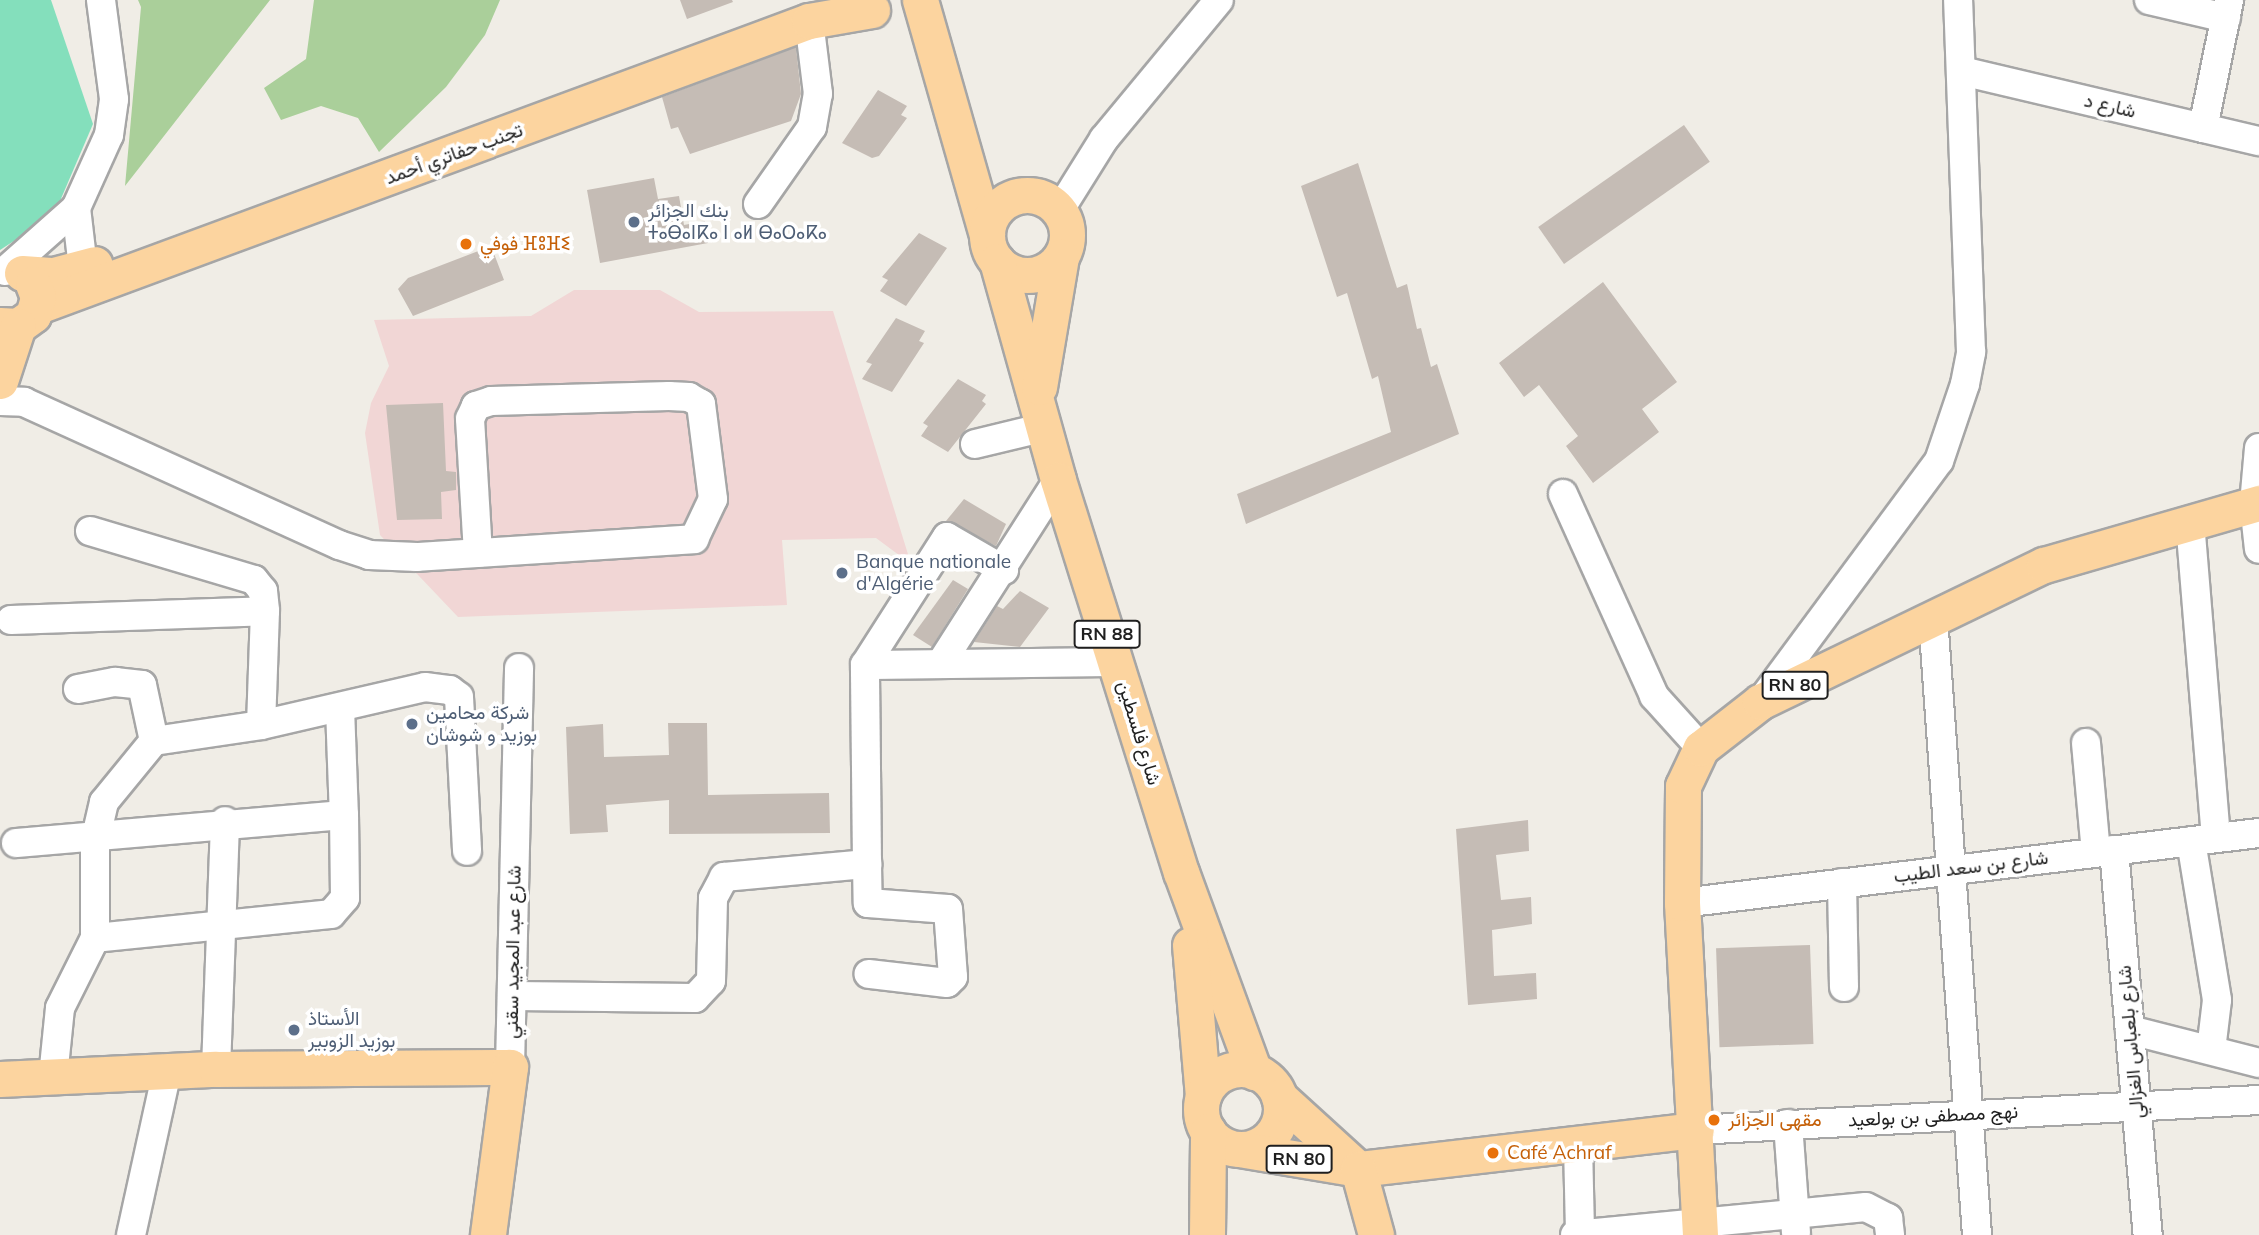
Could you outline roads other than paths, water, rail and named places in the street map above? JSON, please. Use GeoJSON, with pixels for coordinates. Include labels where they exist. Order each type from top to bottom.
{"type":"FeatureCollection","features":[{"type":"Feature","properties":{"kind":"main road","name":"تجنب حفاتري أحمد"},"geometry":{"type":"LineString","coordinates":[[9,272],[54,275],[83,268],[819,10],[896,5]]}},
{"type":"Feature","properties":{"kind":"main road","name":"RN 88"},"geometry":{"type":"LineString","coordinates":[[896,5],[941,76],[1042,411]]}},
{"type":"Feature","properties":{"kind":"main road","name":"تجنب حفاتري أحمد"},"geometry":{"type":"LineString","coordinates":[[19,319],[819,10]]}},
{"type":"Feature","properties":{"kind":"main road"},"geometry":{"type":"LineString","coordinates":[[967,160],[1046,204],[1067,234],[1061,257],[1030,275],[992,248],[1001,205],[1046,204]]}},
{"type":"Feature","properties":{"kind":"main road","name":"RN 88"},"geometry":{"type":"LineString","coordinates":[[1042,411],[1061,257]]}},
{"type":"Feature","properties":{"kind":"main road"},"geometry":{"type":"LineString","coordinates":[[0,381],[19,319],[36,288],[9,272]]}},
{"type":"Feature","properties":{"kind":"main road","name":"شارع فلسطين"},"geometry":{"type":"LineString","coordinates":[[1042,411],[1058,480],[1181,872],[1254,1072]]}},
{"type":"Feature","properties":{"kind":"main road","name":"RN 80"},"geometry":{"type":"LineString","coordinates":[[1696,1130],[1682,903],[1683,786],[1701,748],[1760,702],[2044,565],[2257,504]]}},
{"type":"Feature","properties":{"kind":"main road","name":"شارع فلسطين"},"geometry":{"type":"LineString","coordinates":[[1181,872],[1199,1005],[1203,1096]]}},
{"type":"Feature","properties":{"kind":"main road"},"geometry":{"type":"LineString","coordinates":[[0,1079],[216,1069],[510,1067]]}},
{"type":"Feature","properties":{"kind":"main road","name":"شارع عبد المجيد سقني"},"geometry":{"type":"LineString","coordinates":[[488,1235],[510,1067]]}},
{"type":"Feature","properties":{"kind":"main road"},"geometry":{"type":"LineString","coordinates":[[1207,1235],[1208,1131],[1203,1096],[1218,1076],[1254,1072],[1279,1097],[1273,1133],[1239,1149],[1208,1131]]}},
{"type":"Feature","properties":{"kind":"main road","name":"RN 80"},"geometry":{"type":"LineString","coordinates":[[1279,1097],[1358,1169],[1376,1235]]}},
{"type":"Feature","properties":{"kind":"main road"},"geometry":{"type":"LineString","coordinates":[[1696,1130],[1700,1228]]}},
{"type":"Feature","properties":{"kind":"main road","name":"نهج مصطفى بن بولعيد"},"geometry":{"type":"LineString","coordinates":[[1239,1149],[1358,1169],[1696,1130]]}},
{"type":"Feature","properties":{"kind":"street"},"geometry":{"type":"LineString","coordinates":[[9,272],[76,208],[109,135],[114,99],[102,0]]}},
{"type":"Feature","properties":{"kind":"street"},"geometry":{"type":"LineString","coordinates":[[1046,204],[1104,139],[1219,0]]}},
{"type":"Feature","properties":{"kind":"street"},"geometry":{"type":"LineString","coordinates":[[1760,702],[1915,498],[1948,443],[1971,352],[1958,0]]}},
{"type":"Feature","properties":{"kind":"street"},"geometry":{"type":"LineString","coordinates":[[2149,0],[2227,9],[2203,128]]}},
{"type":"Feature","properties":{"kind":"street"},"geometry":{"type":"LineString","coordinates":[[758,204],[812,127],[818,94],[819,10]]}},
{"type":"Feature","properties":{"kind":"street","name":"شارع د"},"geometry":{"type":"LineString","coordinates":[[1962,71],[2259,141]]}},
{"type":"Feature","properties":{"kind":"street"},"geometry":{"type":"LineString","coordinates":[[76,208],[83,268]]}},
{"type":"Feature","properties":{"kind":"street"},"geometry":{"type":"LineString","coordinates":[[0,401],[24,402],[359,552],[417,557],[694,539],[713,499],[701,404],[669,396],[491,401],[476,407],[470,419],[478,553]]}},
{"type":"Feature","properties":{"kind":"street"},"geometry":{"type":"LineString","coordinates":[[975,444],[1042,411]]}},
{"type":"Feature","properties":{"kind":"street"},"geometry":{"type":"LineString","coordinates":[[2259,448],[2259,548]]}},
{"type":"Feature","properties":{"kind":"street"},"geometry":{"type":"LineString","coordinates":[[941,663],[1004,570],[1058,480]]}},
{"type":"Feature","properties":{"kind":"street"},"geometry":{"type":"LineString","coordinates":[[1563,494],[1654,696],[1701,748]]}},
{"type":"Feature","properties":{"kind":"street"},"geometry":{"type":"LineString","coordinates":[[2190,522],[2204,839],[2217,1000],[2211,1050]]}},
{"type":"Feature","properties":{"kind":"street"},"geometry":{"type":"LineString","coordinates":[[90,531],[254,580],[263,591],[265,611],[261,724]]}},
{"type":"Feature","properties":{"kind":"street"},"geometry":{"type":"LineString","coordinates":[[869,974],[947,983],[953,977],[948,909],[868,903],[864,665],[947,537],[1004,570]]}},
{"type":"Feature","properties":{"kind":"street"},"geometry":{"type":"LineString","coordinates":[[11,620],[265,611]]}},
{"type":"Feature","properties":{"kind":"street"},"geometry":{"type":"LineString","coordinates":[[1933,617],[1977,1235]]}},
{"type":"Feature","properties":{"kind":"street"},"geometry":{"type":"LineString","coordinates":[[864,665],[1117,662]]}},
{"type":"Feature","properties":{"kind":"street","name":"شارع عبد المجيد سقني"},"geometry":{"type":"LineString","coordinates":[[510,1067],[514,996],[519,668]]}},
{"type":"Feature","properties":{"kind":"street"},"geometry":{"type":"LineString","coordinates":[[78,688],[115,682],[142,685],[154,741]]}},
{"type":"Feature","properties":{"kind":"street"},"geometry":{"type":"LineString","coordinates":[[53,1077],[60,1008],[95,938],[96,841],[104,802],[154,741],[261,724],[425,687],[450,690],[459,697],[467,851]]}},
{"type":"Feature","properties":{"kind":"street"},"geometry":{"type":"LineString","coordinates":[[95,938],[323,919],[337,911],[345,898],[341,708]]}},
{"type":"Feature","properties":{"kind":"street","name":"شارع بلعباس الغزالي"},"geometry":{"type":"LineString","coordinates":[[2086,743],[2105,851],[2130,1030],[2148,1235]]}},
{"type":"Feature","properties":{"kind":"street"},"geometry":{"type":"LineString","coordinates":[[16,843],[96,841],[225,821],[344,815]]}},
{"type":"Feature","properties":{"kind":"street"},"geometry":{"type":"LineString","coordinates":[[216,1069],[224,927],[225,821]]}},
{"type":"Feature","properties":{"kind":"street","name":"شارع بن سعد الطيب"},"geometry":{"type":"LineString","coordinates":[[1682,903],[2259,832]]}},
{"type":"Feature","properties":{"kind":"street"},"geometry":{"type":"LineString","coordinates":[[514,996],[695,998],[710,981],[713,898],[724,877],[867,864]]}},
{"type":"Feature","properties":{"kind":"street"},"geometry":{"type":"LineString","coordinates":[[1842,883],[1844,987]]}},
{"type":"Feature","properties":{"kind":"street"},"geometry":{"type":"LineString","coordinates":[[2130,1030],[2259,1063]]}},
{"type":"Feature","properties":{"kind":"street"},"geometry":{"type":"LineString","coordinates":[[131,1235],[167,1071]]}},
{"type":"Feature","properties":{"kind":"street","name":"نهج مصطفى بن بولعيد"},"geometry":{"type":"LineString","coordinates":[[1696,1130],[1968,1113],[2259,1100]]}},
{"type":"Feature","properties":{"kind":"street"},"geometry":{"type":"LineString","coordinates":[[1788,1124],[1796,1225]]}},
{"type":"Feature","properties":{"kind":"street"},"geometry":{"type":"LineString","coordinates":[[1578,1144],[1580,1235]]}},
{"type":"Feature","properties":{"kind":"street"},"geometry":{"type":"LineString","coordinates":[[1575,1235],[1796,1225],[1875,1208],[1888,1218],[1890,1235]]}},
{"type":"Feature","properties":{"kind":"place","name":"بنك الجزائر ⵜⴰⴱⴰⵏⴽⴰ ⵏ ⴰⵍ ⴱⴰⵔⴰⴽⴰ"},"geometry":{"type":"Point","coordinates":[634,222]}},
{"type":"Feature","properties":{"kind":"place","name":"فوفي ⴼⵓⴼⵉ"},"geometry":{"type":"Point","coordinates":[466,244]}},
{"type":"Feature","properties":{"kind":"place","name":"Banque nationale d'Algérie"},"geometry":{"type":"Point","coordinates":[842,573]}},
{"type":"Feature","properties":{"kind":"place","name":"شركة محامين بوزيد و شوشان"},"geometry":{"type":"Point","coordinates":[412,724]}},
{"type":"Feature","properties":{"kind":"place","name":"الأستاذ بوزيد الزوبير"},"geometry":{"type":"Point","coordinates":[294,1030]}},
{"type":"Feature","properties":{"kind":"place","name":"مقهى الجزائر"},"geometry":{"type":"Point","coordinates":[1714,1120]}},
{"type":"Feature","properties":{"kind":"place","name":"Café Achraf"},"geometry":{"type":"Point","coordinates":[1493,1153]}}]}
